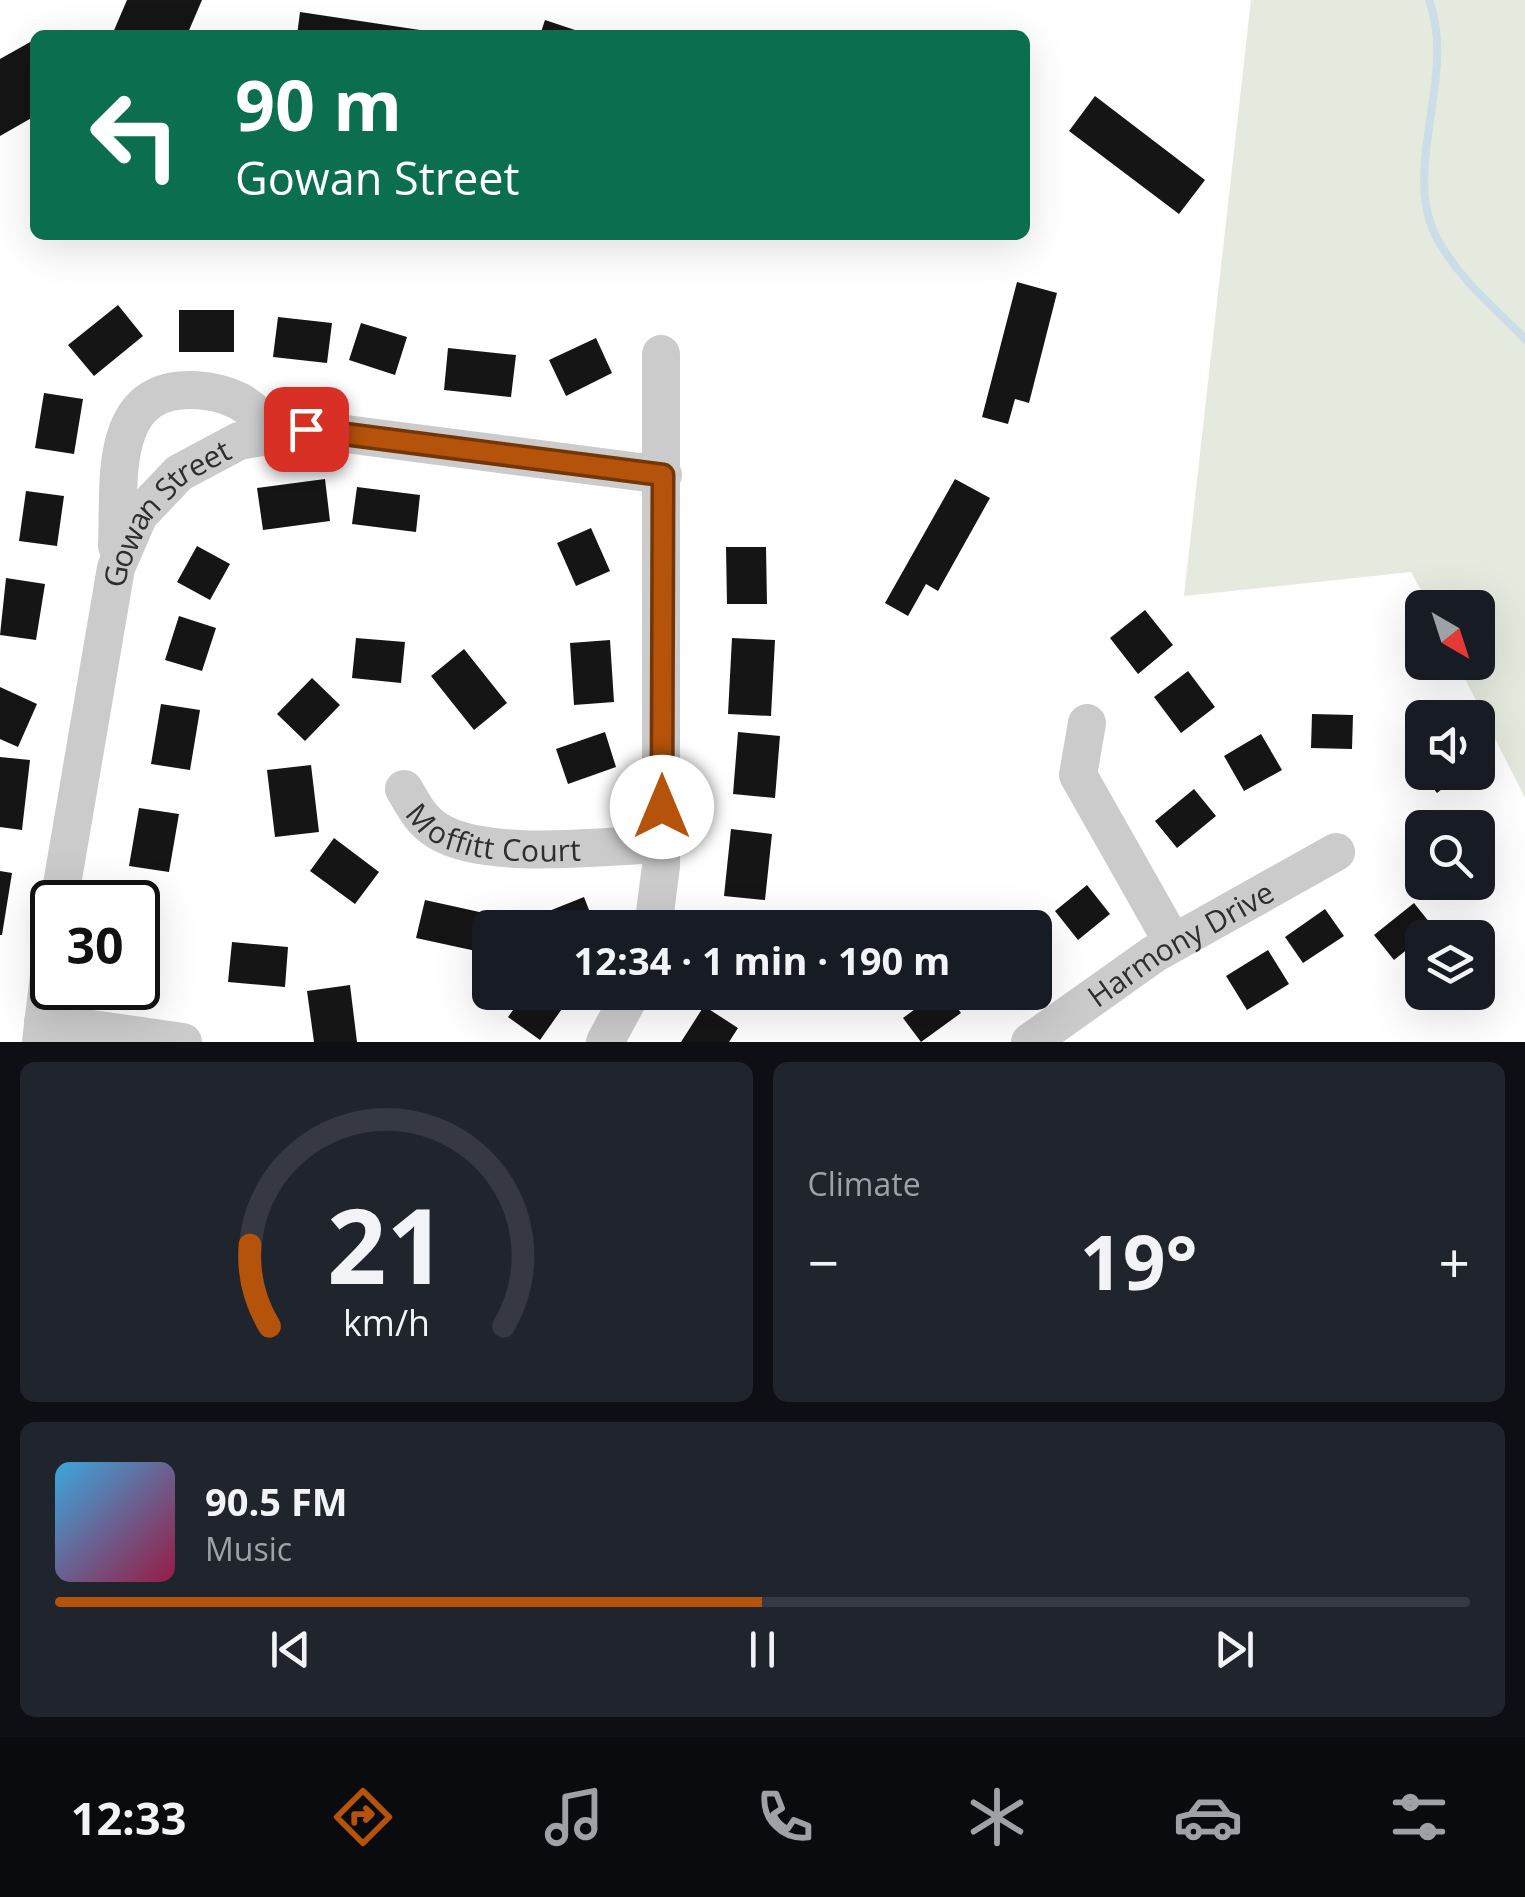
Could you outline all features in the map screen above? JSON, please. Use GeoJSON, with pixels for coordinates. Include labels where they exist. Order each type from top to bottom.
{"type":"FeatureCollection","features":[{"type":"Feature","properties":{"kind":"street"},"geometry":{"type":"LineString","coordinates":[[656,910],[661,844],[661,354]]}},
{"type":"Feature","properties":{"kind":"street"},"geometry":{"type":"LineString","coordinates":[[116,568],[126,433],[134,414],[154,395],[172,389],[245,400],[272,432]]}},
{"type":"Feature","properties":{"kind":"street","name":"Gowan Street"},"geometry":{"type":"LineString","coordinates":[[63,880],[116,568],[139,515],[157,492],[208,454],[272,432],[348,432],[663,475]]}},
{"type":"Feature","properties":{"kind":"street"},"geometry":{"type":"LineString","coordinates":[[1087,722],[1078,776],[1173,943]]}},
{"type":"Feature","properties":{"kind":"street","name":"Moffitt Court"},"geometry":{"type":"LineString","coordinates":[[404,789],[421,818],[437,830],[477,845],[661,844]]}},
{"type":"Feature","properties":{"kind":"street","name":"Harmony Drive"},"geometry":{"type":"LineString","coordinates":[[1030,1042],[1173,943],[1336,852]]}},
{"type":"Feature","properties":{"kind":"street"},"geometry":{"type":"LineString","coordinates":[[605,1042],[622,1010]]}},
{"type":"Feature","properties":{"kind":"street"},"geometry":{"type":"LineString","coordinates":[[42,1032],[183,1042]]}},
{"type":"Feature","properties":{"kind":"shaded area"},"geometry":{"type":"Polygon","coordinates":[[[1251,0],[1525,0],[1525,798],[1495,738],[1495,700],[1476,700],[1466,680],[1495,680],[1495,590],[1421,590],[1411,572],[1184,596],[1251,0]]]}},
{"type":"Feature","properties":{"kind":"building"},"geometry":{"type":"Polygon","coordinates":[[[127,0],[202,0],[189,30],[114,30],[127,0]]]}},
{"type":"Feature","properties":{"kind":"building"},"geometry":{"type":"Polygon","coordinates":[[[300,12],[420,30],[298,30],[300,12]]]}},
{"type":"Feature","properties":{"kind":"building"},"geometry":{"type":"Polygon","coordinates":[[[545,20],[575,30],[542,30],[545,20]]]}},
{"type":"Feature","properties":{"kind":"building"},"geometry":{"type":"Polygon","coordinates":[[[30,42],[30,119],[0,136],[0,59],[30,42]]]}},
{"type":"Feature","properties":{"kind":"building"},"geometry":{"type":"Polygon","coordinates":[[[1095,96],[1205,180],[1179,214],[1069,131],[1095,96]]]}},
{"type":"Feature","properties":{"kind":"building"},"geometry":{"type":"Polygon","coordinates":[[[1017,282],[1057,293],[1029,403],[1015,399],[1008,424],[982,417],[1017,282]]]}},
{"type":"Feature","properties":{"kind":"building"},"geometry":{"type":"Polygon","coordinates":[[[118,305],[143,336],[94,376],[68,345],[118,305]]]}},
{"type":"Feature","properties":{"kind":"building"},"geometry":{"type":"Polygon","coordinates":[[[179,310],[234,310],[234,352],[179,352],[179,310]]]}},
{"type":"Feature","properties":{"kind":"building"},"geometry":{"type":"Polygon","coordinates":[[[278,317],[332,323],[327,363],[273,357],[278,317]]]}},
{"type":"Feature","properties":{"kind":"building"},"geometry":{"type":"Polygon","coordinates":[[[361,323],[407,337],[395,375],[349,360],[361,323]]]}},
{"type":"Feature","properties":{"kind":"building"},"geometry":{"type":"Polygon","coordinates":[[[596,338],[612,373],[566,396],[549,360],[596,338]]]}},
{"type":"Feature","properties":{"kind":"building"},"geometry":{"type":"Polygon","coordinates":[[[448,348],[516,355],[511,397],[444,390],[448,348]]]}},
{"type":"Feature","properties":{"kind":"building"},"geometry":{"type":"Polygon","coordinates":[[[44,393],[83,399],[74,454],[35,448],[44,393]]]}},
{"type":"Feature","properties":{"kind":"building"},"geometry":{"type":"Polygon","coordinates":[[[325,479],[330,521],[263,530],[257,488],[325,479]]]}},
{"type":"Feature","properties":{"kind":"building"},"geometry":{"type":"Polygon","coordinates":[[[955,479],[990,498],[938,591],[926,584],[908,616],[885,603],[955,479]]]}},
{"type":"Feature","properties":{"kind":"building"},"geometry":{"type":"Polygon","coordinates":[[[357,487],[420,495],[416,532],[352,524],[357,487]]]}},
{"type":"Feature","properties":{"kind":"building"},"geometry":{"type":"Polygon","coordinates":[[[26,491],[64,496],[57,546],[19,541],[26,491]]]}},
{"type":"Feature","properties":{"kind":"building"},"geometry":{"type":"Polygon","coordinates":[[[591,528],[610,571],[576,586],[557,543],[591,528]]]}},
{"type":"Feature","properties":{"kind":"building"},"geometry":{"type":"Polygon","coordinates":[[[197,546],[230,564],[210,600],[177,582],[197,546]]]}},
{"type":"Feature","properties":{"kind":"building"},"geometry":{"type":"Polygon","coordinates":[[[726,547],[766,547],[767,604],[727,604],[726,547]]]}},
{"type":"Feature","properties":{"kind":"building"},"geometry":{"type":"Polygon","coordinates":[[[6,578],[45,584],[36,640],[0,635],[6,578]]]}},
{"type":"Feature","properties":{"kind":"building"},"geometry":{"type":"Polygon","coordinates":[[[1145,610],[1173,645],[1138,674],[1110,638],[1145,610]]]}},
{"type":"Feature","properties":{"kind":"building"},"geometry":{"type":"Polygon","coordinates":[[[179,616],[216,628],[202,671],[165,660],[179,616]]]}},
{"type":"Feature","properties":{"kind":"building"},"geometry":{"type":"Polygon","coordinates":[[[356,638],[405,642],[401,683],[352,678],[356,638]]]}},
{"type":"Feature","properties":{"kind":"building"},"geometry":{"type":"Polygon","coordinates":[[[732,638],[775,640],[771,716],[728,714],[732,638]]]}},
{"type":"Feature","properties":{"kind":"building"},"geometry":{"type":"Polygon","coordinates":[[[610,640],[614,702],[574,705],[570,643],[610,640]]]}},
{"type":"Feature","properties":{"kind":"building"},"geometry":{"type":"Polygon","coordinates":[[[464,649],[507,703],[474,730],[431,676],[464,649]]]}},
{"type":"Feature","properties":{"kind":"building"},"geometry":{"type":"Polygon","coordinates":[[[1188,671],[1215,707],[1181,733],[1154,697],[1188,671]]]}},
{"type":"Feature","properties":{"kind":"building"},"geometry":{"type":"Polygon","coordinates":[[[312,678],[340,705],[305,741],[277,714],[312,678]]]}},
{"type":"Feature","properties":{"kind":"building"},"geometry":{"type":"Polygon","coordinates":[[[0,687],[37,704],[18,747],[0,739],[0,687]]]}},
{"type":"Feature","properties":{"kind":"building"},"geometry":{"type":"Polygon","coordinates":[[[161,704],[200,710],[190,770],[151,764],[161,704]]]}},
{"type":"Feature","properties":{"kind":"building"},"geometry":{"type":"Polygon","coordinates":[[[1312,714],[1353,715],[1352,749],[1311,748],[1312,714]]]}},
{"type":"Feature","properties":{"kind":"building"},"geometry":{"type":"Polygon","coordinates":[[[605,732],[616,767],[568,784],[556,749],[605,732]]]}},
{"type":"Feature","properties":{"kind":"building"},"geometry":{"type":"Polygon","coordinates":[[[738,732],[780,736],[775,798],[733,794],[738,732]]]}},
{"type":"Feature","properties":{"kind":"building"},"geometry":{"type":"Polygon","coordinates":[[[1261,734],[1282,770],[1244,791],[1224,756],[1261,734]]]}},
{"type":"Feature","properties":{"kind":"building"},"geometry":{"type":"Polygon","coordinates":[[[0,757],[30,760],[22,830],[0,827],[0,757]]]}},
{"type":"Feature","properties":{"kind":"building"},"geometry":{"type":"Polygon","coordinates":[[[311,765],[319,832],[275,837],[267,770],[311,765]]]}},
{"type":"Feature","properties":{"kind":"building"},"geometry":{"type":"Polygon","coordinates":[[[1194,789],[1216,816],[1177,848],[1155,821],[1194,789]]]}},
{"type":"Feature","properties":{"kind":"building"},"geometry":{"type":"Polygon","coordinates":[[[139,808],[179,814],[169,872],[129,866],[139,808]]]}},
{"type":"Feature","properties":{"kind":"building"},"geometry":{"type":"Polygon","coordinates":[[[731,829],[772,834],[765,900],[724,896],[731,829]]]}},
{"type":"Feature","properties":{"kind":"building"},"geometry":{"type":"Polygon","coordinates":[[[334,838],[379,872],[355,904],[310,871],[334,838]]]}},
{"type":"Feature","properties":{"kind":"building"},"geometry":{"type":"Polygon","coordinates":[[[0,871],[12,873],[2,935],[0,935],[0,871]]]}},
{"type":"Feature","properties":{"kind":"building"},"geometry":{"type":"Polygon","coordinates":[[[1087,885],[1110,914],[1078,940],[1055,911],[1087,885]]]}},
{"type":"Feature","properties":{"kind":"building"},"geometry":{"type":"Polygon","coordinates":[[[584,897],[589,910],[552,910],[584,897]]]}},
{"type":"Feature","properties":{"kind":"building"},"geometry":{"type":"Polygon","coordinates":[[[425,900],[472,910],[472,950],[416,938],[425,900]]]}},
{"type":"Feature","properties":{"kind":"building"},"geometry":{"type":"Polygon","coordinates":[[[1414,903],[1428,920],[1405,920],[1405,951],[1394,960],[1374,935],[1414,903]]]}},
{"type":"Feature","properties":{"kind":"building"},"geometry":{"type":"Polygon","coordinates":[[[1325,909],[1344,936],[1303,963],[1285,937],[1325,909]]]}},
{"type":"Feature","properties":{"kind":"building"},"geometry":{"type":"Polygon","coordinates":[[[232,942],[288,947],[285,987],[228,982],[232,942]]]}},
{"type":"Feature","properties":{"kind":"building"},"geometry":{"type":"Polygon","coordinates":[[[1268,950],[1289,984],[1247,1010],[1226,976],[1268,950]]]}},
{"type":"Feature","properties":{"kind":"building"},"geometry":{"type":"Polygon","coordinates":[[[350,985],[357,1042],[314,1042],[307,991],[350,985]]]}},
{"type":"Feature","properties":{"kind":"building"},"geometry":{"type":"Polygon","coordinates":[[[513,1010],[561,1010],[540,1040],[508,1017],[513,1010]]]}},
{"type":"Feature","properties":{"kind":"building"},"geometry":{"type":"Polygon","coordinates":[[[701,1010],[710,1010],[738,1028],[729,1042],[681,1042],[701,1010]]]}},
{"type":"Feature","properties":{"kind":"building"},"geometry":{"type":"Polygon","coordinates":[[[914,1010],[961,1013],[921,1042],[903,1018],[914,1010]]]}},
{"type":"Feature","properties":{"kind":"waterway"},"geometry":{"type":"LineString","coordinates":[[1429,0],[1436,30],[1437,61],[1425,155],[1428,215],[1439,242],[1458,270],[1525,339]]}},
{"type":"Feature","properties":{"kind":"route"},"geometry":{"type":"LineString","coordinates":[[306,429],[663,475],[662,807]]}}]}
